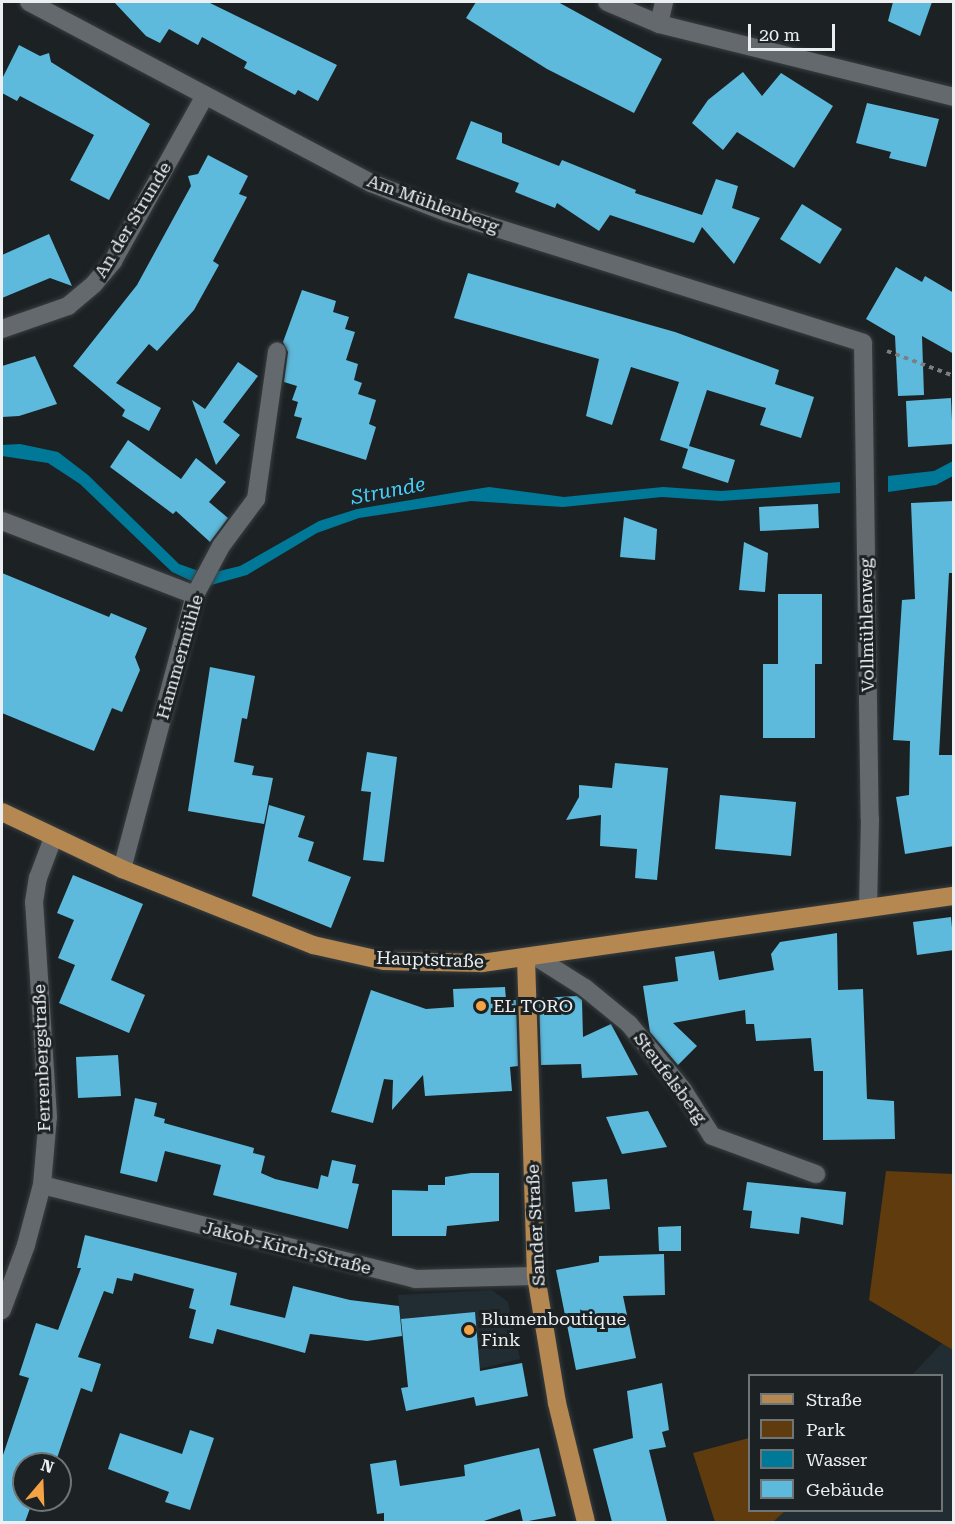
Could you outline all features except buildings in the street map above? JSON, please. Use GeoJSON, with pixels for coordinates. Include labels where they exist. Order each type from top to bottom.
{"type":"FeatureCollection","features":[{"type":"Feature","properties":{"kind":"main road","name":"Hauptstraße"},"geometry":{"type":"LineString","coordinates":[[2,812],[53,838],[123,868],[313,945],[352,956],[467,964],[531,957],[868,906],[954,896]]}},
{"type":"Feature","properties":{"kind":"main road","name":"Sander Straße"},"geometry":{"type":"LineString","coordinates":[[531,957],[536,1276],[557,1403],[586,1522]]}},
{"type":"Feature","properties":{"kind":"street","name":"Am Mühlenberg"},"geometry":{"type":"LineString","coordinates":[[29,2],[371,183],[446,212],[863,343]]}},
{"type":"Feature","properties":{"kind":"street"},"geometry":{"type":"LineString","coordinates":[[607,2],[659,24],[954,97]]}},
{"type":"Feature","properties":{"kind":"street"},"geometry":{"type":"LineString","coordinates":[[659,24],[664,2]]}},
{"type":"Feature","properties":{"kind":"street","name":"An der Strunde"},"geometry":{"type":"LineString","coordinates":[[2,329],[68,306],[94,284],[113,261],[205,96]]}},
{"type":"Feature","properties":{"kind":"street","name":"Vollmühlenweg"},"geometry":{"type":"LineString","coordinates":[[863,343],[870,819],[868,906]]}},
{"type":"Feature","properties":{"kind":"street","name":"Hammermühle"},"geometry":{"type":"LineString","coordinates":[[123,868],[195,595],[221,546],[256,500],[277,351]]}},
{"type":"Feature","properties":{"kind":"street"},"geometry":{"type":"LineString","coordinates":[[2,520],[195,595]]}},
{"type":"Feature","properties":{"kind":"street","name":"Ferrenbergstraße"},"geometry":{"type":"LineString","coordinates":[[2,1310],[26,1245],[42,1185],[48,1116],[34,902],[53,838]]}},
{"type":"Feature","properties":{"kind":"street","name":"Steufelsberg"},"geometry":{"type":"LineString","coordinates":[[531,957],[629,1024],[683,1090],[712,1136],[816,1174]]}},
{"type":"Feature","properties":{"kind":"street","name":"Jakob-Kirch-Straße"},"geometry":{"type":"LineString","coordinates":[[42,1185],[415,1279],[536,1276]]}},
{"type":"Feature","properties":{"kind":"path"},"geometry":{"type":"LineString","coordinates":[[863,343],[954,376]]}},
{"type":"Feature","properties":{"kind":"shaded area"},"geometry":{"type":"Polygon","coordinates":[[[492,1290],[508,1302],[520,1359],[408,1386],[398,1295],[492,1290]]]}},
{"type":"Feature","properties":{"kind":"shaded area"},"geometry":{"type":"Polygon","coordinates":[[[943,1342],[953,1350],[953,1522],[773,1522],[784,1512],[943,1512],[943,1374],[913,1374],[943,1342]]]}},
{"type":"Feature","properties":{"kind":"green space"},"geometry":{"type":"Polygon","coordinates":[[[886,1171],[953,1174],[953,1350],[869,1300],[886,1171]]]}},
{"type":"Feature","properties":{"kind":"green space"},"geometry":{"type":"Polygon","coordinates":[[[748,1438],[748,1512],[784,1512],[773,1522],[715,1522],[693,1453],[748,1438]]]}},
{"type":"Feature","properties":{"kind":"water"},"geometry":{"type":"Polygon","coordinates":[[[20,444],[58,452],[88,475],[179,564],[207,574],[240,566],[319,521],[357,509],[489,487],[564,497],[663,487],[721,491],[840,482],[840,493],[721,501],[662,497],[563,507],[471,501],[359,518],[317,533],[247,575],[204,587],[172,572],[80,484],[48,463],[2,456],[2,445],[20,444]]]}},
{"type":"Feature","properties":{"kind":"water"},"geometry":{"type":"Polygon","coordinates":[[[953,461],[953,476],[936,485],[888,492],[888,476],[934,471],[953,461]]]}},
{"type":"Feature","properties":{"kind":"place","name":"EL TORO"},"geometry":{"type":"Point","coordinates":[481,1006]}},
{"type":"Feature","properties":{"kind":"place","name":"Blumenboutique Fink"},"geometry":{"type":"Point","coordinates":[469,1330]}},
{"type":"Feature","properties":{"kind":"water label","name":"Strunde"},"geometry":{"type":"Point","coordinates":[388,491]}}]}
